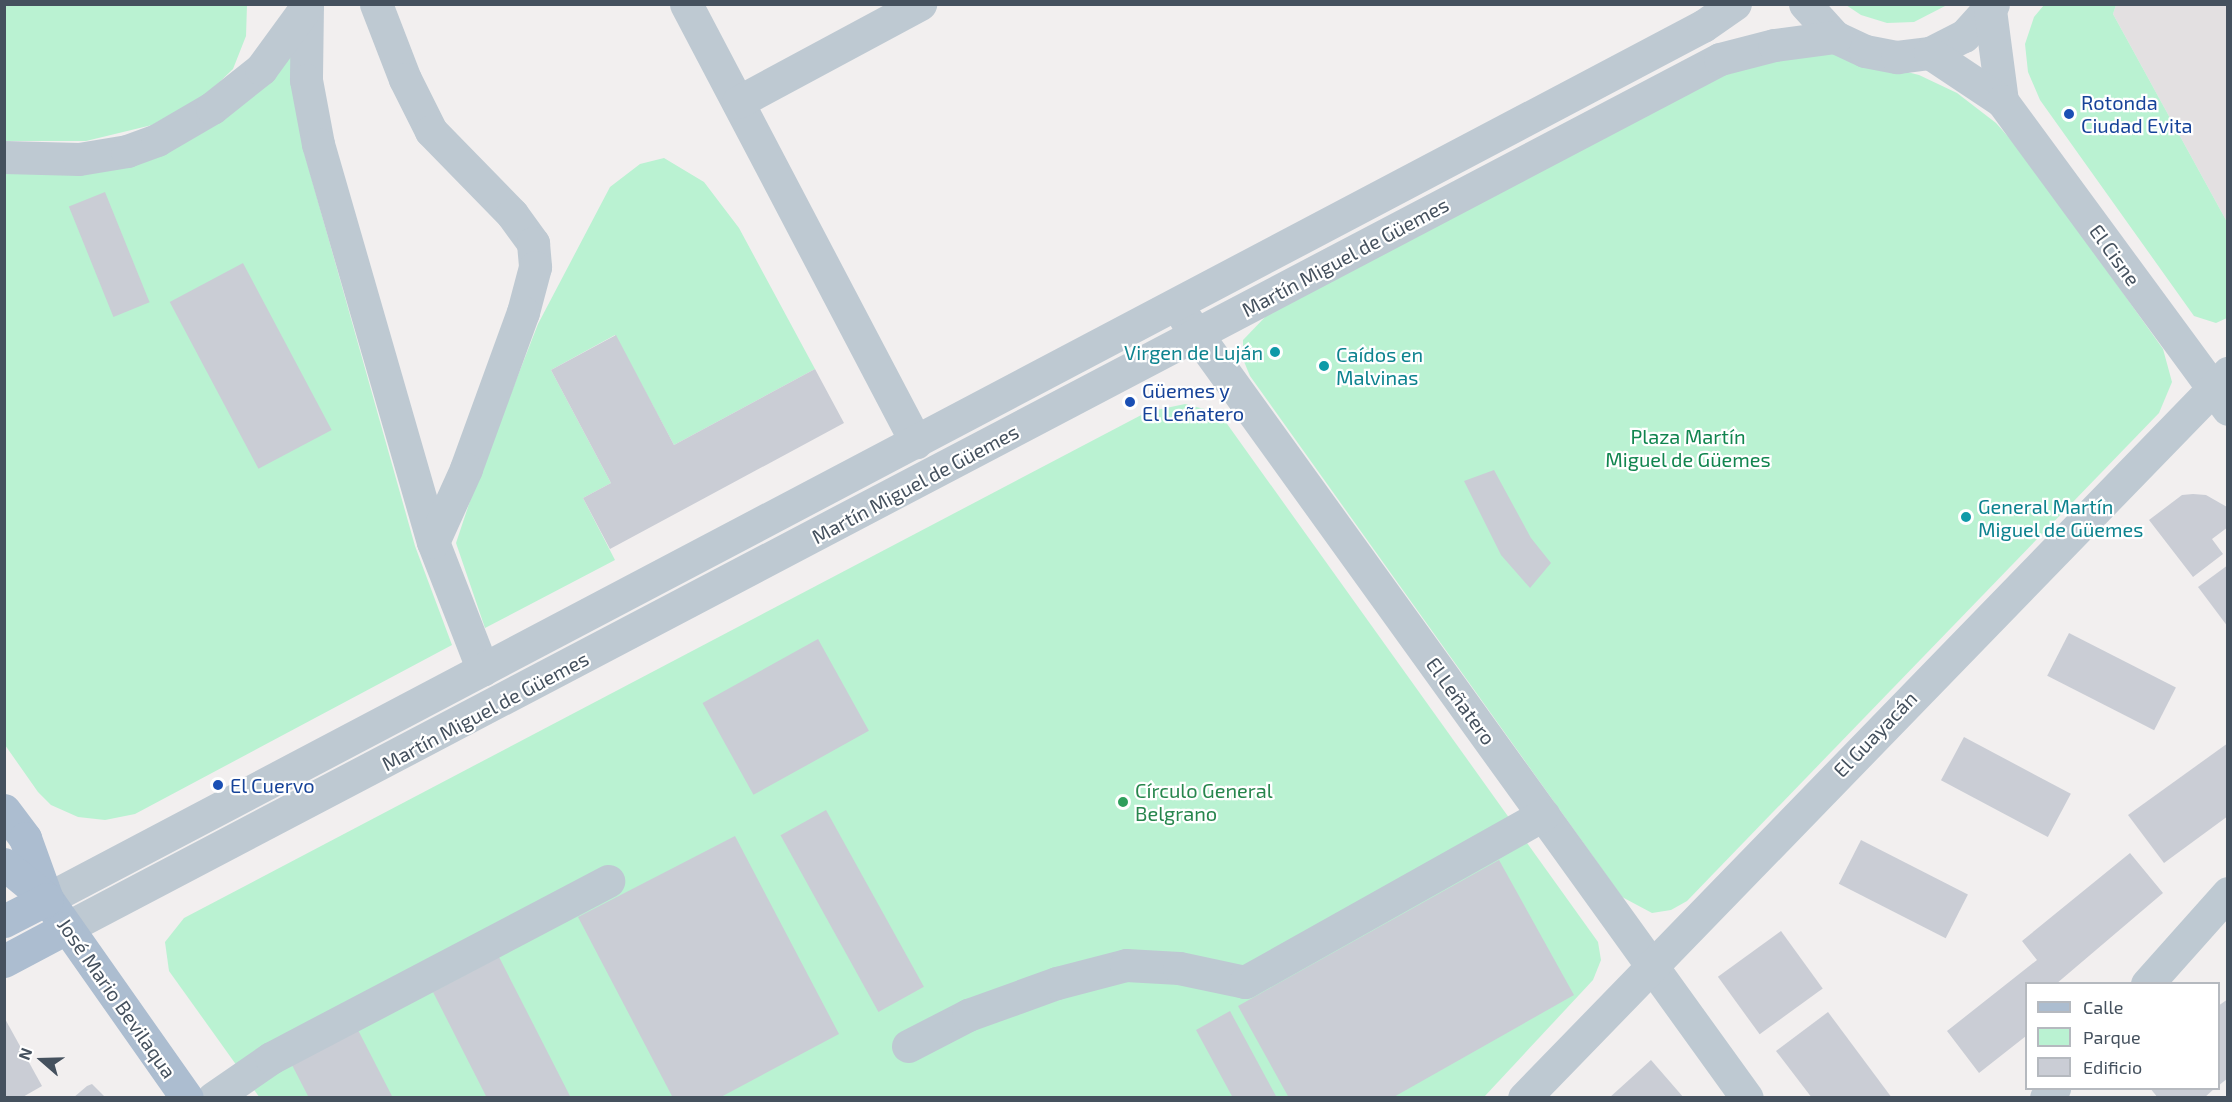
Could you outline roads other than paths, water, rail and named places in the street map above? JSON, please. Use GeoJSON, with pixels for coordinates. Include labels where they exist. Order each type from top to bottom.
{"type":"FeatureCollection","features":[{"type":"Feature","properties":{"kind":"main road","name":"José Mario Bevilaqua"},"geometry":{"type":"LineString","coordinates":[[4,810],[25,838],[47,899],[187,1098]]}},
{"type":"Feature","properties":{"kind":"main road","name":"José Mario Bevilaqua"},"geometry":{"type":"LineString","coordinates":[[4,864],[47,899]]}},
{"type":"Feature","properties":{"kind":"main road","name":"Martín Miguel de Güemes"},"geometry":{"type":"LineString","coordinates":[[4,921],[47,899]]}},
{"type":"Feature","properties":{"kind":"main road","name":"Martín Miguel de Güemes"},"geometry":{"type":"LineString","coordinates":[[4,961],[66,928]]}},
{"type":"Feature","properties":{"kind":"street"},"geometry":{"type":"LineString","coordinates":[[376,4],[405,79],[431,131],[512,214],[532,243],[535,267],[523,312],[466,469],[433,542]]}},
{"type":"Feature","properties":{"kind":"street"},"geometry":{"type":"LineString","coordinates":[[686,4],[916,442]]}},
{"type":"Feature","properties":{"kind":"street"},"geometry":{"type":"LineString","coordinates":[[738,102],[920,4]]}},
{"type":"Feature","properties":{"kind":"street","name":"Martín Miguel de Güemes"},"geometry":{"type":"LineString","coordinates":[[47,899],[1682,37],[1735,4]]}},
{"type":"Feature","properties":{"kind":"street"},"geometry":{"type":"LineString","coordinates":[[1805,4],[1835,37],[1865,51],[1897,57],[1930,52],[1964,36],[1991,7]]}},
{"type":"Feature","properties":{"kind":"street"},"geometry":{"type":"LineString","coordinates":[[307,5],[306,80],[318,144],[433,542],[483,670]]}},
{"type":"Feature","properties":{"kind":"street"},"geometry":{"type":"LineString","coordinates":[[4,157],[79,159],[127,151],[157,140],[212,108],[261,69],[307,5]]}},
{"type":"Feature","properties":{"kind":"street","name":"El Cisne"},"geometry":{"type":"LineString","coordinates":[[1991,7],[2002,101]]}},
{"type":"Feature","properties":{"kind":"street","name":"Martín Miguel de Güemes"},"geometry":{"type":"LineString","coordinates":[[66,928],[1720,59],[1774,45],[1835,37]]}},
{"type":"Feature","properties":{"kind":"street","name":"El Cisne"},"geometry":{"type":"LineString","coordinates":[[1930,52],[2002,101],[2222,390]]}},
{"type":"Feature","properties":{"kind":"street","name":"El Leñatero"},"geometry":{"type":"LineString","coordinates":[[1175,304],[1748,1098]]}},
{"type":"Feature","properties":{"kind":"street","name":"El Guayacán"},"geometry":{"type":"LineString","coordinates":[[1524,1098],[1651,964],[2222,390]]}},
{"type":"Feature","properties":{"kind":"street"},"geometry":{"type":"LineString","coordinates":[[908,1046],[980,1011],[1057,983],[1126,965],[1179,968],[1245,982],[1543,815]]}},
{"type":"Feature","properties":{"kind":"street"},"geometry":{"type":"LineString","coordinates":[[213,1098],[271,1058],[608,881]]}},
{"type":"Feature","properties":{"kind":"street"},"geometry":{"type":"LineString","coordinates":[[2149,982],[2228,893]]}},
{"type":"Feature","properties":{"kind":"place","name":"Rotonda Ciudad Evita"},"geometry":{"type":"Point","coordinates":[2069,114]}},
{"type":"Feature","properties":{"kind":"place","name":"Virgen de Luján"},"geometry":{"type":"Point","coordinates":[1275,352]}},
{"type":"Feature","properties":{"kind":"place","name":"Caídos en Malvinas"},"geometry":{"type":"Point","coordinates":[1324,366]}},
{"type":"Feature","properties":{"kind":"place","name":"Güemes y El Leñatero"},"geometry":{"type":"Point","coordinates":[1130,402]}},
{"type":"Feature","properties":{"kind":"place","name":"General Martín Miguel de Güemes"},"geometry":{"type":"Point","coordinates":[1966,517]}},
{"type":"Feature","properties":{"kind":"place","name":"El Cuervo"},"geometry":{"type":"Point","coordinates":[218,785]}},
{"type":"Feature","properties":{"kind":"place","name":"Círculo General Belgrano"},"geometry":{"type":"Point","coordinates":[1123,802]}},
{"type":"Feature","properties":{"kind":"park label","name":"Plaza Martín Miguel de Güemes"},"geometry":{"type":"Point","coordinates":[1688,448]}}]}
